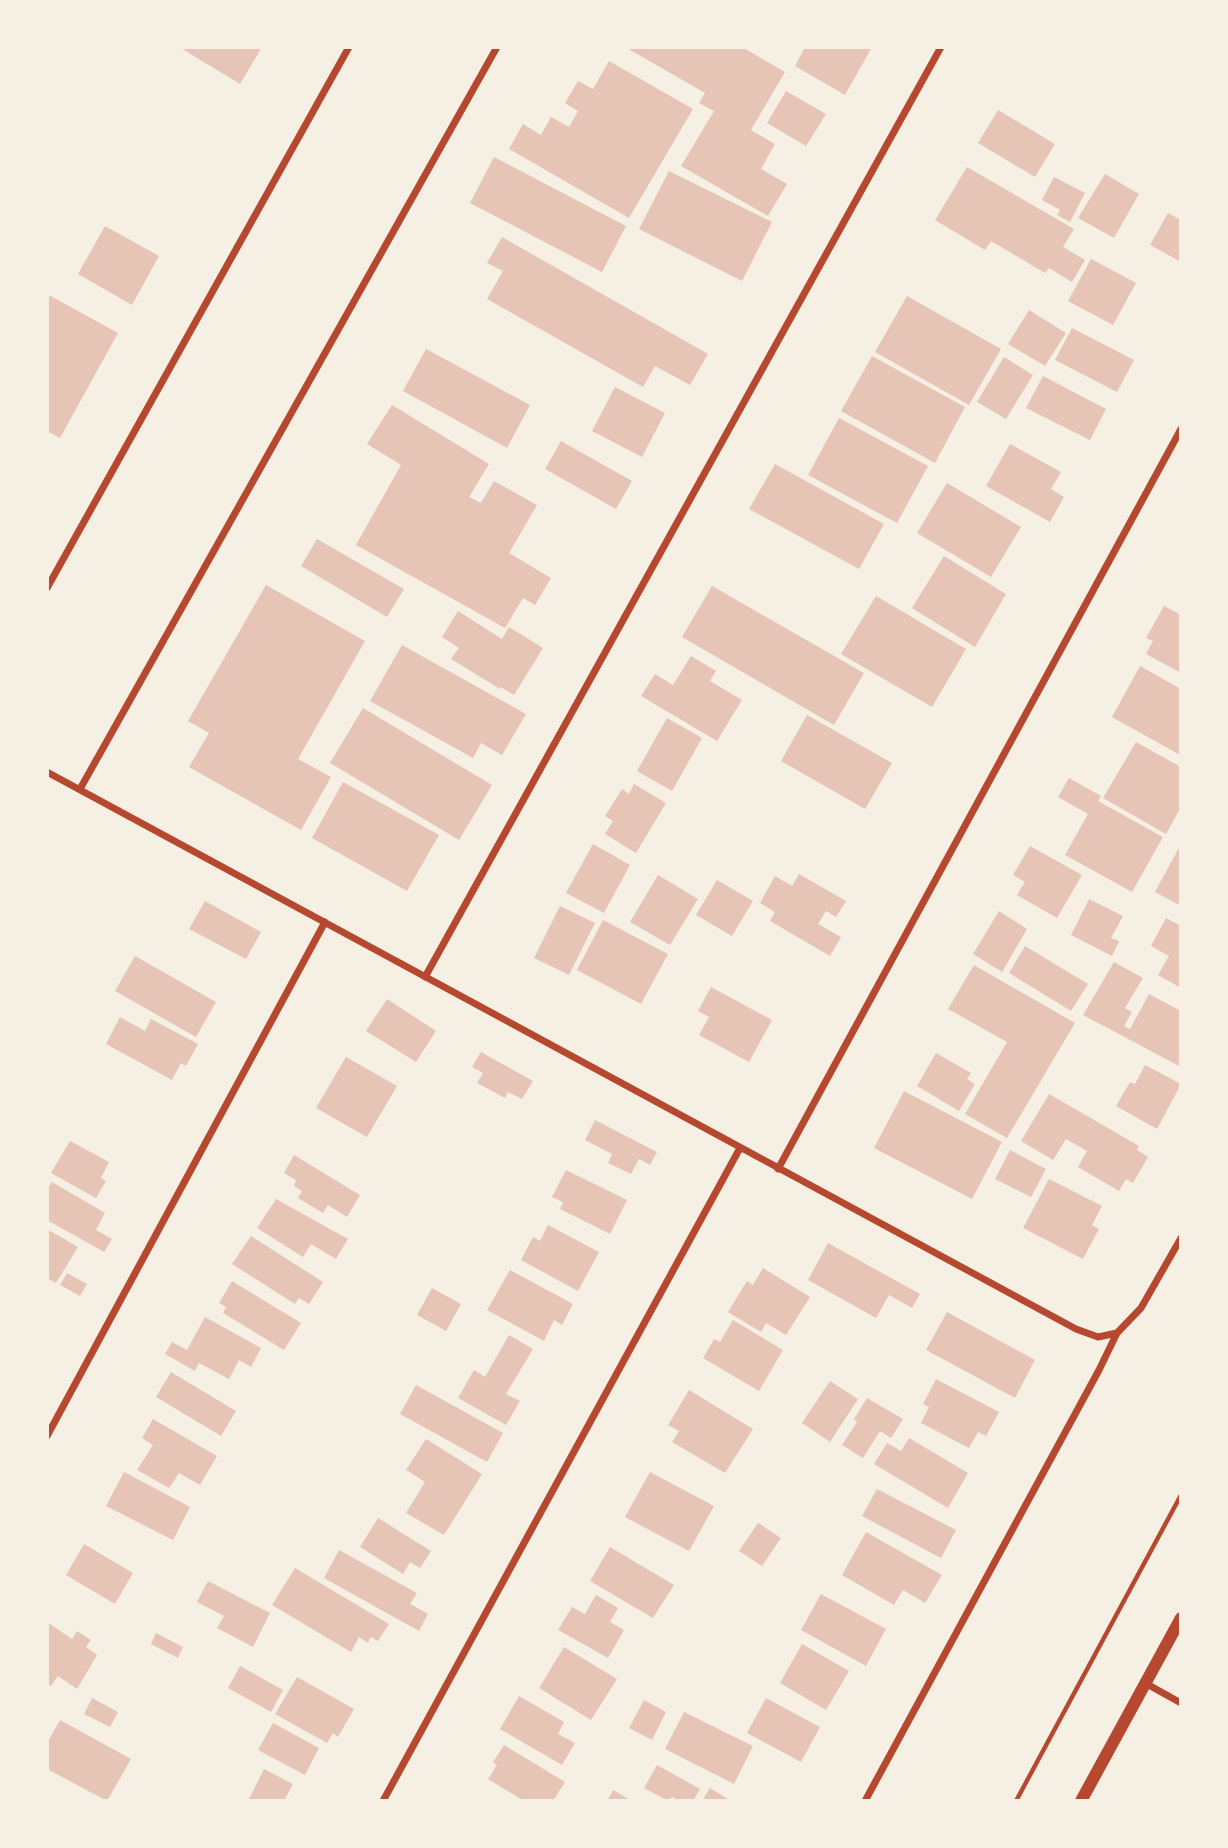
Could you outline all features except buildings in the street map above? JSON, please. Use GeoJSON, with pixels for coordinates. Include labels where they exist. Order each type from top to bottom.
{"type":"FeatureCollection","features":[{"type":"Feature","properties":{"kind":"street"},"geometry":{"type":"LineString","coordinates":[[47,588],[349,47]]}},
{"type":"Feature","properties":{"kind":"street"},"geometry":{"type":"LineString","coordinates":[[80,789],[498,47]]}},
{"type":"Feature","properties":{"kind":"street"},"geometry":{"type":"LineString","coordinates":[[425,977],[941,47]]}},
{"type":"Feature","properties":{"kind":"street"},"geometry":{"type":"LineString","coordinates":[[778,1169],[1181,429]]}},
{"type":"Feature","properties":{"kind":"street"},"geometry":{"type":"LineString","coordinates":[[47,772],[1082,1332],[1098,1337],[1116,1333]]}},
{"type":"Feature","properties":{"kind":"street"},"geometry":{"type":"LineString","coordinates":[[47,1436],[324,922]]}},
{"type":"Feature","properties":{"kind":"street"},"geometry":{"type":"LineString","coordinates":[[383,1801],[740,1148]]}},
{"type":"Feature","properties":{"kind":"street"},"geometry":{"type":"LineString","coordinates":[[864,1801],[1093,1382],[1116,1333],[1141,1308],[1181,1238]]}},
{"type":"Feature","properties":{"kind":"street"},"geometry":{"type":"LineString","coordinates":[[1081,1801],[1181,1618]]}},
{"type":"Feature","properties":{"kind":"street"},"geometry":{"type":"LineString","coordinates":[[1145,1683],[1181,1703]]}},
{"type":"Feature","properties":{"kind":"path"},"geometry":{"type":"LineString","coordinates":[[1016,1801],[1181,1495]]}}]}
